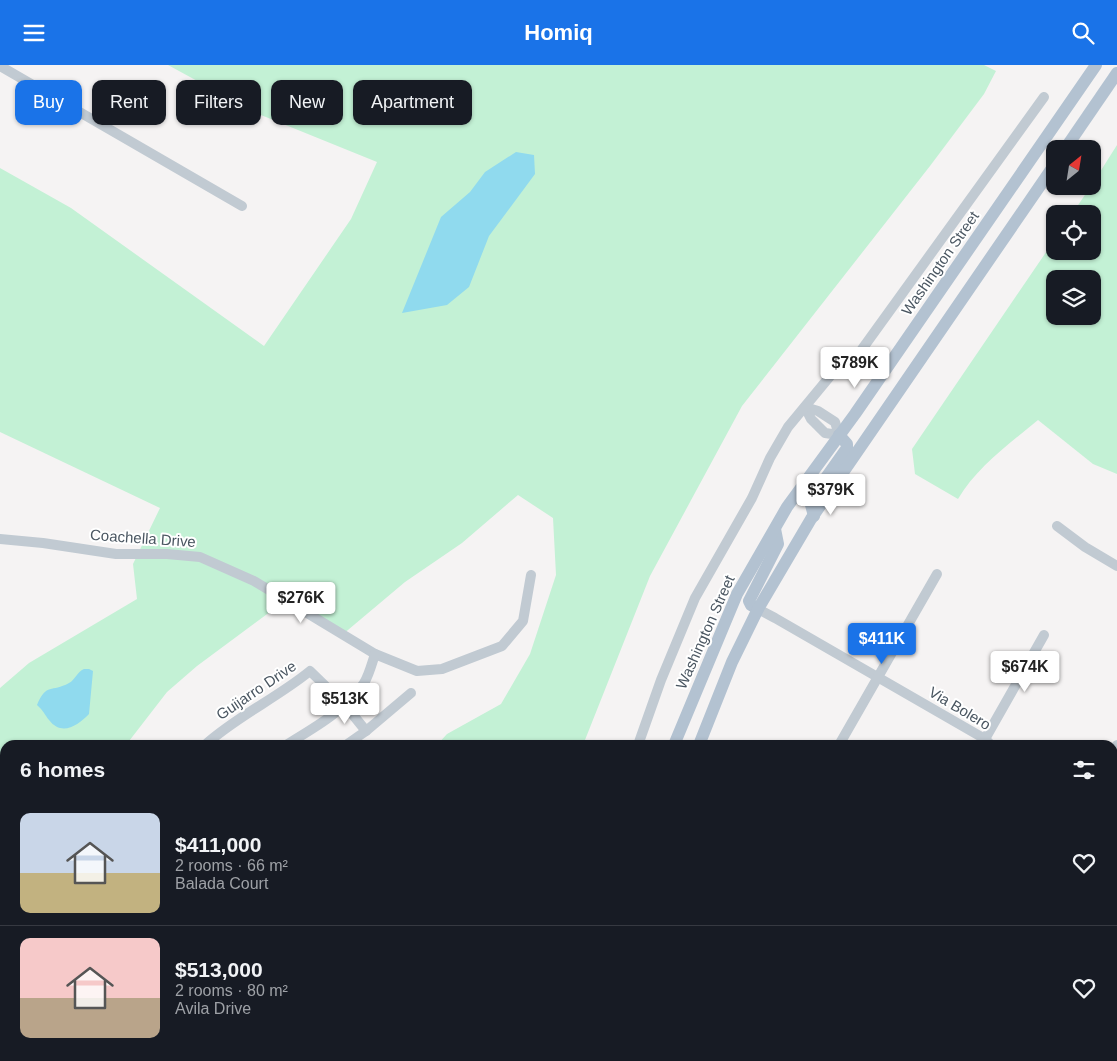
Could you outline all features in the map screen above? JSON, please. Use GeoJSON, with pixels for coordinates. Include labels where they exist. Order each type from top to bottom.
{"type":"FeatureCollection","features":[{"type":"Feature","properties":{"kind":"main road","name":"Washington Street"},"geometry":{"type":"LineString","coordinates":[[676,740],[737,594],[787,507],[1096,65]]}},
{"type":"Feature","properties":{"kind":"main road"},"geometry":{"type":"LineString","coordinates":[[1071,140],[1117,73]]}},
{"type":"Feature","properties":{"kind":"main road"},"geometry":{"type":"LineString","coordinates":[[701,740],[732,662],[758,609],[814,516],[1046,177]]}},
{"type":"Feature","properties":{"kind":"main road"},"geometry":{"type":"LineString","coordinates":[[814,516],[811,505],[812,497],[847,448],[847,444],[839,435]]}},
{"type":"Feature","properties":{"kind":"main road"},"geometry":{"type":"LineString","coordinates":[[758,609],[751,605],[749,601],[778,544],[775,529]]}},
{"type":"Feature","properties":{"kind":"street"},"geometry":{"type":"LineString","coordinates":[[0,66],[242,207]]}},
{"type":"Feature","properties":{"kind":"street"},"geometry":{"type":"LineString","coordinates":[[640,740],[661,681],[696,597],[752,498],[770,458],[788,427],[831,375],[860,352],[1044,97]]}},
{"type":"Feature","properties":{"kind":"street"},"geometry":{"type":"LineString","coordinates":[[805,407],[818,411],[835,423],[839,435]]}},
{"type":"Feature","properties":{"kind":"street"},"geometry":{"type":"LineString","coordinates":[[1058,526],[1085,547],[1117,566]]}},
{"type":"Feature","properties":{"kind":"street","name":"Coachella Drive"},"geometry":{"type":"LineString","coordinates":[[0,539],[43,543],[116,554],[167,554],[200,557],[254,581],[375,654],[417,671],[442,669],[502,646],[523,621],[531,575]]}},
{"type":"Feature","properties":{"kind":"street"},"geometry":{"type":"LineString","coordinates":[[842,740],[937,574]]}},
{"type":"Feature","properties":{"kind":"street","name":"Via Bolero"},"geometry":{"type":"LineString","coordinates":[[758,609],[985,740]]}},
{"type":"Feature","properties":{"kind":"street"},"geometry":{"type":"LineString","coordinates":[[989,740],[1044,635]]}},
{"type":"Feature","properties":{"kind":"street"},"geometry":{"type":"LineString","coordinates":[[294,740],[345,705],[365,683],[375,654]]}},
{"type":"Feature","properties":{"kind":"street","name":"Guijarro Drive"},"geometry":{"type":"LineString","coordinates":[[211,740],[234,722],[292,686],[310,671],[345,705]]}},
{"type":"Feature","properties":{"kind":"street"},"geometry":{"type":"LineString","coordinates":[[353,740],[411,693]]}},
{"type":"Feature","properties":{"kind":"street"},"geometry":{"type":"LineString","coordinates":[[345,705],[366,731]]}},
{"type":"Feature","properties":{"kind":"green space"},"geometry":{"type":"Polygon","coordinates":[[[168,65],[984,65],[996,71],[984,94],[930,166],[742,406],[650,576],[585,740],[442,740],[447,734],[501,704],[530,654],[556,575],[553,518],[518,495],[462,543],[405,582],[342,635],[286,600],[197,666],[167,692],[130,740],[0,740],[0,688],[29,663],[137,599],[133,564],[160,508],[0,432],[0,168],[71,208],[264,346],[351,219],[377,162],[286,125],[343,125],[343,80],[271,80],[271,119],[261,115],[261,80],[196,80],[168,65]]]}},
{"type":"Feature","properties":{"kind":"green space"},"geometry":{"type":"Polygon","coordinates":[[[1117,145],[1117,474],[1093,464],[1038,420],[984,466],[958,499],[915,474],[912,449],[1046,252],[1046,260],[1101,260],[1101,205],[1078,205],[1085,195],[1101,195],[1101,170],[1117,145]]]}},
{"type":"Feature","properties":{"kind":"water"},"geometry":{"type":"Polygon","coordinates":[[[516,152],[534,155],[535,174],[489,236],[469,287],[447,305],[402,313],[441,217],[470,192],[485,172],[516,152]]]}},
{"type":"Feature","properties":{"kind":"water"},"geometry":{"type":"Polygon","coordinates":[[[84,669],[93,671],[89,714],[75,725],[59,728],[49,720],[37,705],[44,693],[69,683],[84,669]]]}}]}
